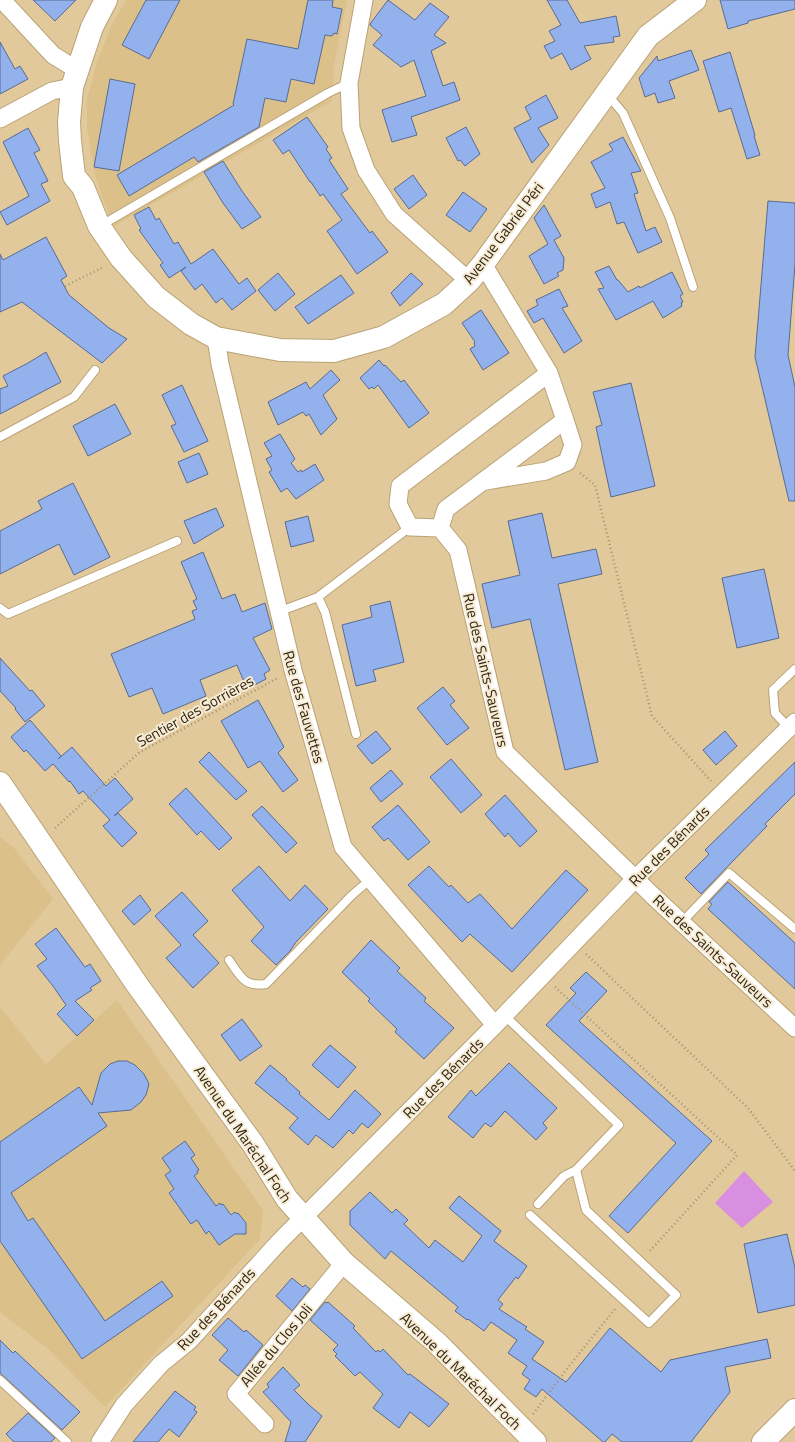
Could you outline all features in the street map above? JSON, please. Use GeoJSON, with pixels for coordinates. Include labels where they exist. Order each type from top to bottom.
{"type":"FeatureCollection","features":[{"type":"Feature","properties":{"kind":"street"},"geometry":{"type":"LineString","coordinates":[[0,119],[74,78],[2,0]]}},
{"type":"Feature","properties":{"kind":"street","name":"Avenue Gabriel Péri"},"geometry":{"type":"LineString","coordinates":[[106,0],[92,27],[74,78],[69,122],[74,176],[83,187],[99,226],[121,258],[156,297],[191,324],[216,338],[280,350],[334,351],[384,337],[444,304],[469,281],[483,264],[648,36],[695,0]]}},
{"type":"Feature","properties":{"kind":"street"},"geometry":{"type":"LineString","coordinates":[[364,0],[349,83],[351,128],[366,170],[394,214],[469,281]]}},
{"type":"Feature","properties":{"kind":"street"},"geometry":{"type":"LineString","coordinates":[[483,264],[549,373],[572,445],[567,462],[546,471],[483,481]]}},
{"type":"Feature","properties":{"kind":"street","name":"Rue des Fauvettes"},"geometry":{"type":"LineString","coordinates":[[216,338],[220,364],[278,612],[293,670],[344,847],[371,880],[500,1020]]}},
{"type":"Feature","properties":{"kind":"street"},"geometry":{"type":"LineString","coordinates":[[549,373],[400,486],[398,504],[410,527],[440,528],[446,509],[565,420]]}},
{"type":"Feature","properties":{"kind":"street","name":"Rue des Saints-Sauveurs"},"geometry":{"type":"LineString","coordinates":[[440,528],[458,550],[505,752],[652,895],[795,1028]]}},
{"type":"Feature","properties":{"kind":"street","name":"Rue des Bénards"},"geometry":{"type":"LineString","coordinates":[[100,1442],[124,1405],[161,1364],[189,1341],[279,1242],[500,1020],[636,878],[792,725]]}},
{"type":"Feature","properties":{"kind":"street","name":"Avenue du Maréchal Foch"},"geometry":{"type":"LineString","coordinates":[[0,783],[138,986],[253,1144],[286,1200],[344,1263],[437,1343],[533,1441]]}},
{"type":"Feature","properties":{"kind":"street","name":"Allée du Clos Joli"},"geometry":{"type":"LineString","coordinates":[[265,1424],[236,1394],[344,1263]]}},
{"type":"Feature","properties":{"kind":"street"},"geometry":{"type":"LineString","coordinates":[[763,1442],[795,1410]]}},
{"type":"Feature","properties":{"kind":"lane"},"geometry":{"type":"LineString","coordinates":[[99,226],[328,93],[349,83]]}},
{"type":"Feature","properties":{"kind":"lane"},"geometry":{"type":"LineString","coordinates":[[607,94],[623,113],[670,218],[693,287]]}},
{"type":"Feature","properties":{"kind":"lane"},"geometry":{"type":"LineString","coordinates":[[0,437],[74,397],[95,370]]}},
{"type":"Feature","properties":{"kind":"lane"},"geometry":{"type":"LineString","coordinates":[[278,612],[318,597],[410,527]]}},
{"type":"Feature","properties":{"kind":"lane"},"geometry":{"type":"LineString","coordinates":[[0,608],[8,614],[177,541]]}},
{"type":"Feature","properties":{"kind":"lane"},"geometry":{"type":"LineString","coordinates":[[318,597],[325,612],[356,734]]}},
{"type":"Feature","properties":{"kind":"lane"},"geometry":{"type":"LineString","coordinates":[[792,725],[774,713],[773,690],[795,670]]}},
{"type":"Feature","properties":{"kind":"lane"},"geometry":{"type":"LineString","coordinates":[[682,922],[729,873],[795,929]]}},
{"type":"Feature","properties":{"kind":"lane"},"geometry":{"type":"LineString","coordinates":[[229,960],[242,979],[255,986],[266,984],[352,895],[371,880]]}},
{"type":"Feature","properties":{"kind":"lane"},"geometry":{"type":"LineString","coordinates":[[500,1020],[619,1125],[576,1170],[564,1176],[538,1204]]}},
{"type":"Feature","properties":{"kind":"lane"},"geometry":{"type":"LineString","coordinates":[[530,1215],[649,1323],[676,1295],[586,1210],[576,1170]]}},
{"type":"Feature","properties":{"kind":"lane"},"geometry":{"type":"LineString","coordinates":[[0,1380],[66,1442]]}},
{"type":"Feature","properties":{"kind":"path"},"geometry":{"type":"LineString","coordinates":[[65,286],[121,258]]}},
{"type":"Feature","properties":{"kind":"path"},"geometry":{"type":"LineString","coordinates":[[567,462],[595,485],[652,716],[723,793]]}},
{"type":"Feature","properties":{"kind":"path","name":"Sentier des Sorrières"},"geometry":{"type":"LineString","coordinates":[[40,841],[140,752],[293,670]]}},
{"type":"Feature","properties":{"kind":"path"},"geometry":{"type":"LineString","coordinates":[[574,942],[748,1108],[795,1171]]}},
{"type":"Feature","properties":{"kind":"path"},"geometry":{"type":"LineString","coordinates":[[543,975],[737,1155],[641,1261]]}},
{"type":"Feature","properties":{"kind":"path"},"geometry":{"type":"LineString","coordinates":[[546,1397],[623,1299]]}},
{"type":"Feature","properties":{"kind":"shaded area"},"geometry":{"type":"Polygon","coordinates":[[[126,0],[347,0],[334,65],[332,101],[114,226],[95,175],[87,128],[87,99],[97,62],[112,24],[126,0]]]}},
{"type":"Feature","properties":{"kind":"shaded area"},"geometry":{"type":"Polygon","coordinates":[[[0,837],[14,848],[53,899],[0,965],[0,837]]]}},
{"type":"Feature","properties":{"kind":"shaded area"},"geometry":{"type":"Polygon","coordinates":[[[117,1000],[263,1210],[260,1239],[105,1407],[46,1347],[0,1312],[0,1007],[46,1064],[117,1000]]]}},
{"type":"Feature","properties":{"kind":"shaded area"},"geometry":{"type":"Polygon","coordinates":[[[744,1171],[773,1202],[742,1228],[715,1203],[744,1171]]]}},
{"type":"Feature","properties":{"kind":"building"},"geometry":{"type":"Polygon","coordinates":[[[33,0],[76,0],[55,21],[33,0]]]}},
{"type":"Feature","properties":{"kind":"building"},"geometry":{"type":"Polygon","coordinates":[[[146,0],[180,0],[149,59],[122,45],[146,0]]]}},
{"type":"Feature","properties":{"kind":"building"},"geometry":{"type":"Polygon","coordinates":[[[308,0],[333,0],[332,7],[342,9],[337,34],[334,33],[331,36],[325,35],[314,84],[291,79],[286,102],[265,98],[259,127],[198,162],[194,157],[129,196],[117,175],[234,105],[247,39],[298,49],[308,0]]]}},
{"type":"Feature","properties":{"kind":"building"},"geometry":{"type":"Polygon","coordinates":[[[388,0],[415,20],[430,3],[449,17],[434,35],[446,43],[431,51],[443,86],[454,82],[460,100],[411,117],[417,135],[392,142],[382,110],[426,96],[414,60],[401,67],[373,45],[382,35],[370,24],[388,0]]]}},
{"type":"Feature","properties":{"kind":"building"},"geometry":{"type":"Polygon","coordinates":[[[547,0],[567,0],[580,23],[616,16],[620,36],[613,37],[614,42],[584,46],[591,59],[571,70],[562,53],[551,59],[544,46],[555,41],[549,31],[561,25],[547,0]]]}},
{"type":"Feature","properties":{"kind":"building"},"geometry":{"type":"Polygon","coordinates":[[[720,0],[795,0],[795,9],[748,21],[748,23],[728,29],[720,0]]]}},
{"type":"Feature","properties":{"kind":"building"},"geometry":{"type":"Polygon","coordinates":[[[0,42],[15,69],[20,66],[28,79],[0,94],[0,42]]]}},
{"type":"Feature","properties":{"kind":"building"},"geometry":{"type":"Polygon","coordinates":[[[691,50],[699,70],[669,81],[675,98],[658,103],[655,93],[645,97],[639,78],[657,56],[658,61],[691,50]]]}},
{"type":"Feature","properties":{"kind":"building"},"geometry":{"type":"Polygon","coordinates":[[[730,52],[760,155],[747,159],[731,108],[719,112],[703,61],[730,52]]]}},
{"type":"Feature","properties":{"kind":"building"},"geometry":{"type":"Polygon","coordinates":[[[110,79],[135,84],[119,171],[94,167],[110,79]]]}},
{"type":"Feature","properties":{"kind":"building"},"geometry":{"type":"Polygon","coordinates":[[[546,95],[558,118],[538,128],[549,145],[532,163],[514,128],[531,119],[525,107],[546,95]]]}},
{"type":"Feature","properties":{"kind":"building"},"geometry":{"type":"Polygon","coordinates":[[[307,117],[328,147],[326,149],[332,158],[329,160],[348,189],[341,194],[370,233],[372,231],[388,252],[357,274],[327,231],[342,220],[323,194],[320,196],[289,150],[283,154],[273,140],[307,117]]]}},
{"type":"Feature","properties":{"kind":"building"},"geometry":{"type":"Polygon","coordinates":[[[466,127],[480,154],[465,166],[460,160],[458,161],[446,138],[466,127]]]}},
{"type":"Feature","properties":{"kind":"building"},"geometry":{"type":"Polygon","coordinates":[[[28,128],[40,150],[34,153],[48,181],[41,184],[50,201],[7,225],[0,212],[29,196],[3,142],[28,128]]]}},
{"type":"Feature","properties":{"kind":"building"},"geometry":{"type":"Polygon","coordinates":[[[623,137],[641,171],[631,173],[638,193],[634,194],[646,231],[655,227],[662,242],[638,253],[624,222],[617,224],[610,202],[596,208],[591,194],[605,188],[591,162],[613,150],[609,144],[623,137]]]}},
{"type":"Feature","properties":{"kind":"building"},"geometry":{"type":"Polygon","coordinates":[[[223,161],[261,217],[242,229],[223,203],[204,172],[223,161]]]}},
{"type":"Feature","properties":{"kind":"building"},"geometry":{"type":"Polygon","coordinates":[[[413,175],[427,195],[409,209],[394,189],[413,175]]]}},
{"type":"Feature","properties":{"kind":"building"},"geometry":{"type":"Polygon","coordinates":[[[463,192],[487,209],[470,232],[446,215],[463,192]]]}},
{"type":"Feature","properties":{"kind":"building"},"geometry":{"type":"Polygon","coordinates":[[[768,201],[795,203],[795,264],[788,355],[795,387],[795,501],[789,501],[755,357],[768,201]]]}},
{"type":"Feature","properties":{"kind":"building"},"geometry":{"type":"Polygon","coordinates":[[[544,205],[561,236],[554,240],[564,258],[563,270],[557,273],[559,276],[544,284],[529,256],[548,244],[534,218],[544,205]]]}},
{"type":"Feature","properties":{"kind":"building"},"geometry":{"type":"Polygon","coordinates":[[[149,207],[156,220],[159,218],[174,244],[178,242],[191,264],[213,249],[239,284],[247,278],[256,291],[232,310],[222,298],[216,303],[202,284],[195,290],[181,271],[186,267],[169,278],[160,265],[163,263],[139,230],[141,229],[134,215],[149,207]]]}},
{"type":"Feature","properties":{"kind":"building"},"geometry":{"type":"Polygon","coordinates":[[[46,237],[67,276],[61,280],[69,295],[109,328],[127,339],[102,363],[22,302],[0,312],[0,254],[3,260],[46,237]]]}},
{"type":"Feature","properties":{"kind":"building"},"geometry":{"type":"Polygon","coordinates":[[[609,266],[617,280],[628,292],[639,286],[640,288],[672,272],[683,294],[680,296],[683,302],[681,303],[682,306],[663,318],[653,301],[616,320],[598,289],[604,288],[595,272],[609,266]]]}},
{"type":"Feature","properties":{"kind":"building"},"geometry":{"type":"Polygon","coordinates":[[[278,273],[295,294],[275,311],[258,290],[278,273]]]}},
{"type":"Feature","properties":{"kind":"building"},"geometry":{"type":"Polygon","coordinates":[[[411,273],[423,284],[400,306],[391,293],[411,273]]]}},
{"type":"Feature","properties":{"kind":"building"},"geometry":{"type":"Polygon","coordinates":[[[341,275],[354,293],[308,324],[295,307],[341,275]]]}},
{"type":"Feature","properties":{"kind":"building"},"geometry":{"type":"Polygon","coordinates":[[[559,289],[568,306],[562,308],[582,341],[564,353],[543,318],[534,323],[527,311],[538,305],[536,300],[559,289]]]}},
{"type":"Feature","properties":{"kind":"building"},"geometry":{"type":"Polygon","coordinates":[[[481,310],[509,353],[483,370],[470,349],[475,346],[475,342],[462,323],[481,310]]]}},
{"type":"Feature","properties":{"kind":"building"},"geometry":{"type":"Polygon","coordinates":[[[46,352],[61,382],[0,414],[0,389],[8,386],[3,376],[46,352]]]}},
{"type":"Feature","properties":{"kind":"building"},"geometry":{"type":"Polygon","coordinates":[[[379,360],[401,382],[404,380],[429,413],[409,428],[378,385],[374,389],[372,387],[369,389],[360,378],[379,360]]]}},
{"type":"Feature","properties":{"kind":"building"},"geometry":{"type":"Polygon","coordinates":[[[331,370],[340,380],[323,395],[337,419],[321,435],[309,414],[306,416],[303,412],[278,425],[268,402],[306,382],[310,389],[331,370]]]}},
{"type":"Feature","properties":{"kind":"building"},"geometry":{"type":"Polygon","coordinates":[[[631,383],[655,486],[611,497],[596,427],[602,425],[593,392],[631,383]]]}},
{"type":"Feature","properties":{"kind":"building"},"geometry":{"type":"Polygon","coordinates":[[[182,385],[208,441],[184,452],[171,426],[176,424],[162,395],[182,385]]]}},
{"type":"Feature","properties":{"kind":"building"},"geometry":{"type":"Polygon","coordinates":[[[115,404],[131,434],[88,456],[73,426],[115,404]]]}},
{"type":"Feature","properties":{"kind":"building"},"geometry":{"type":"Polygon","coordinates":[[[280,434],[295,459],[291,463],[298,472],[301,470],[302,472],[315,464],[324,480],[296,499],[287,488],[281,492],[269,472],[272,470],[266,459],[272,456],[264,443],[280,434]]]}},
{"type":"Feature","properties":{"kind":"building"},"geometry":{"type":"Polygon","coordinates":[[[199,453],[208,474],[187,483],[178,462],[199,453]]]}},
{"type":"Feature","properties":{"kind":"building"},"geometry":{"type":"Polygon","coordinates":[[[73,483],[110,557],[74,575],[59,544],[0,574],[0,531],[42,509],[38,501],[73,483]]]}},
{"type":"Feature","properties":{"kind":"building"},"geometry":{"type":"Polygon","coordinates":[[[216,508],[224,526],[194,544],[184,521],[216,508]]]}},
{"type":"Feature","properties":{"kind":"building"},"geometry":{"type":"Polygon","coordinates":[[[542,513],[552,558],[596,549],[602,574],[558,584],[598,762],[565,770],[530,619],[492,628],[482,584],[520,575],[508,521],[542,513]]]}},
{"type":"Feature","properties":{"kind":"building"},"geometry":{"type":"Polygon","coordinates":[[[308,516],[314,541],[291,547],[285,522],[308,516]]]}},
{"type":"Feature","properties":{"kind":"building"},"geometry":{"type":"Polygon","coordinates":[[[203,552],[222,599],[235,594],[242,612],[265,603],[272,629],[253,638],[270,670],[264,674],[266,679],[247,689],[237,665],[200,680],[206,696],[163,714],[152,688],[129,697],[111,654],[195,619],[192,611],[197,609],[193,601],[197,599],[181,562],[203,552]]]}},
{"type":"Feature","properties":{"kind":"building"},"geometry":{"type":"Polygon","coordinates":[[[764,569],[779,638],[737,648],[722,578],[764,569]]]}},
{"type":"Feature","properties":{"kind":"building"},"geometry":{"type":"Polygon","coordinates":[[[390,601],[404,662],[373,670],[376,681],[356,686],[342,625],[372,617],[370,606],[390,601]]]}},
{"type":"Feature","properties":{"kind":"building"},"geometry":{"type":"Polygon","coordinates":[[[0,658],[30,691],[32,690],[45,706],[25,722],[15,709],[16,708],[0,691],[0,658]]]}},
{"type":"Feature","properties":{"kind":"building"},"geometry":{"type":"Polygon","coordinates":[[[443,687],[455,701],[450,705],[469,728],[447,745],[417,708],[443,687]]]}},
{"type":"Feature","properties":{"kind":"building"},"geometry":{"type":"Polygon","coordinates":[[[258,700],[284,747],[278,753],[298,780],[283,792],[260,761],[248,768],[221,721],[258,700]]]}},
{"type":"Feature","properties":{"kind":"building"},"geometry":{"type":"Polygon","coordinates":[[[30,720],[61,756],[58,759],[72,747],[106,786],[115,778],[133,799],[114,816],[118,813],[137,833],[122,847],[103,826],[110,820],[83,791],[79,794],[70,781],[69,782],[53,764],[45,771],[26,750],[24,752],[11,737],[30,720]]]}},
{"type":"Feature","properties":{"kind":"building"},"geometry":{"type":"Polygon","coordinates":[[[376,731],[391,749],[372,764],[357,746],[376,731]]]}},
{"type":"Feature","properties":{"kind":"building"},"geometry":{"type":"Polygon","coordinates":[[[725,731],[737,746],[716,765],[703,750],[725,731]]]}},
{"type":"Feature","properties":{"kind":"building"},"geometry":{"type":"Polygon","coordinates":[[[209,752],[247,791],[236,800],[199,762],[209,752]]]}},
{"type":"Feature","properties":{"kind":"building"},"geometry":{"type":"Polygon","coordinates":[[[451,759],[482,795],[461,813],[430,777],[451,759]]]}},
{"type":"Feature","properties":{"kind":"building"},"geometry":{"type":"Polygon","coordinates":[[[795,762],[795,794],[765,824],[767,826],[701,894],[685,878],[709,854],[705,850],[795,762]]]}},
{"type":"Feature","properties":{"kind":"building"},"geometry":{"type":"Polygon","coordinates":[[[391,770],[403,784],[381,802],[370,788],[391,770]]]}},
{"type":"Feature","properties":{"kind":"building"},"geometry":{"type":"Polygon","coordinates":[[[186,788],[232,838],[219,850],[201,831],[197,835],[169,804],[186,788]]]}},
{"type":"Feature","properties":{"kind":"building"},"geometry":{"type":"Polygon","coordinates":[[[505,795],[537,831],[520,847],[508,833],[505,837],[485,814],[505,795]]]}},
{"type":"Feature","properties":{"kind":"building"},"geometry":{"type":"Polygon","coordinates":[[[398,805],[430,842],[408,860],[388,838],[384,841],[372,827],[398,805]]]}},
{"type":"Feature","properties":{"kind":"building"},"geometry":{"type":"Polygon","coordinates":[[[262,806],[297,843],[286,853],[252,815],[262,806]]]}},
{"type":"Feature","properties":{"kind":"building"},"geometry":{"type":"Polygon","coordinates":[[[259,866],[290,901],[305,885],[328,909],[276,965],[251,941],[264,927],[232,890],[259,866]]]}},
{"type":"Feature","properties":{"kind":"building"},"geometry":{"type":"Polygon","coordinates":[[[429,866],[449,887],[451,885],[468,903],[480,894],[512,929],[566,870],[588,890],[512,972],[470,934],[462,942],[408,885],[429,866]]]}},
{"type":"Feature","properties":{"kind":"building"},"geometry":{"type":"Polygon","coordinates":[[[728,882],[795,943],[795,989],[708,909],[712,904],[709,902],[728,882]]]}},
{"type":"Feature","properties":{"kind":"building"},"geometry":{"type":"Polygon","coordinates":[[[182,892],[208,921],[193,935],[219,963],[193,988],[166,958],[181,945],[155,916],[182,892]]]}},
{"type":"Feature","properties":{"kind":"building"},"geometry":{"type":"Polygon","coordinates":[[[140,895],[151,910],[134,925],[122,911],[140,895]]]}},
{"type":"Feature","properties":{"kind":"building"},"geometry":{"type":"Polygon","coordinates":[[[56,928],[85,967],[90,964],[101,981],[90,988],[92,990],[75,1001],[94,1020],[77,1036],[57,1014],[66,1005],[37,966],[47,959],[35,944],[56,928]]]}},
{"type":"Feature","properties":{"kind":"building"},"geometry":{"type":"Polygon","coordinates":[[[371,940],[400,968],[397,971],[426,998],[424,1001],[454,1028],[424,1059],[395,1032],[397,1029],[368,1001],[370,999],[342,972],[371,940]]]}},
{"type":"Feature","properties":{"kind":"building"},"geometry":{"type":"Polygon","coordinates":[[[586,972],[607,991],[579,1021],[712,1141],[628,1233],[609,1216],[676,1143],[546,1025],[576,993],[570,988],[586,972]]]}},
{"type":"Feature","properties":{"kind":"building"},"geometry":{"type":"Polygon","coordinates":[[[242,1019],[262,1046],[240,1061],[221,1035],[242,1019]]]}},
{"type":"Feature","properties":{"kind":"building"},"geometry":{"type":"Polygon","coordinates":[[[330,1045],[356,1067],[338,1088],[312,1065],[330,1045]]]}},
{"type":"Feature","properties":{"kind":"building"},"geometry":{"type":"Polygon","coordinates":[[[118,1061],[127,1061],[135,1065],[144,1074],[149,1084],[146,1095],[141,1102],[131,1110],[98,1113],[107,1126],[11,1193],[28,1221],[33,1218],[105,1321],[162,1281],[173,1296],[82,1359],[0,1241],[0,1142],[79,1087],[92,1105],[101,1073],[110,1064],[118,1061]]]}},
{"type":"Feature","properties":{"kind":"building"},"geometry":{"type":"Polygon","coordinates":[[[509,1063],[557,1108],[543,1123],[547,1128],[536,1140],[505,1111],[491,1127],[485,1123],[473,1138],[448,1117],[471,1090],[476,1096],[509,1063]]]}},
{"type":"Feature","properties":{"kind":"building"},"geometry":{"type":"Polygon","coordinates":[[[270,1065],[300,1092],[299,1094],[329,1120],[355,1090],[381,1114],[368,1128],[362,1123],[353,1134],[349,1130],[333,1148],[316,1135],[308,1145],[289,1128],[298,1118],[255,1083],[270,1065]]]}},
{"type":"Feature","properties":{"kind":"building"},"geometry":{"type":"Polygon","coordinates":[[[185,1141],[195,1155],[191,1158],[199,1170],[194,1176],[216,1206],[220,1203],[221,1205],[223,1204],[231,1215],[235,1212],[237,1214],[238,1213],[246,1223],[246,1234],[235,1234],[219,1245],[209,1231],[206,1234],[197,1220],[191,1224],[169,1193],[174,1189],[165,1175],[171,1171],[162,1158],[185,1141]]]}},
{"type":"Feature","properties":{"kind":"building"},"geometry":{"type":"Polygon","coordinates":[[[370,1192],[392,1213],[396,1209],[408,1220],[404,1224],[429,1248],[435,1240],[463,1262],[482,1236],[449,1208],[459,1196],[501,1231],[494,1241],[527,1266],[518,1279],[516,1277],[498,1300],[503,1304],[499,1309],[527,1327],[525,1329],[544,1342],[532,1359],[566,1382],[610,1328],[661,1372],[670,1360],[767,1339],[771,1358],[725,1367],[730,1392],[691,1442],[622,1442],[612,1434],[605,1442],[603,1442],[542,1389],[536,1397],[524,1389],[530,1380],[522,1374],[527,1366],[508,1353],[517,1340],[491,1322],[484,1331],[468,1319],[467,1320],[455,1311],[458,1307],[391,1251],[385,1259],[350,1225],[350,1211],[370,1192]]]}},
{"type":"Feature","properties":{"kind":"building"},"geometry":{"type":"Polygon","coordinates":[[[787,1234],[795,1268],[795,1305],[758,1313],[744,1244],[787,1234]]]}},
{"type":"Feature","properties":{"kind":"building"},"geometry":{"type":"Polygon","coordinates":[[[292,1278],[303,1287],[305,1285],[310,1289],[292,1311],[276,1296],[292,1278]]]}},
{"type":"Feature","properties":{"kind":"building"},"geometry":{"type":"Polygon","coordinates":[[[325,1302],[328,1302],[355,1326],[353,1328],[376,1352],[378,1350],[380,1352],[383,1349],[408,1375],[410,1374],[449,1404],[429,1427],[410,1412],[399,1428],[373,1408],[383,1394],[360,1372],[355,1376],[335,1356],[337,1354],[333,1350],[338,1345],[310,1320],[325,1302]]]}},
{"type":"Feature","properties":{"kind":"building"},"geometry":{"type":"Polygon","coordinates":[[[228,1318],[244,1332],[246,1330],[263,1345],[238,1376],[219,1360],[228,1350],[212,1335],[228,1318]]]}},
{"type":"Feature","properties":{"kind":"building"},"geometry":{"type":"Polygon","coordinates":[[[0,1340],[13,1353],[15,1351],[80,1412],[62,1430],[0,1373],[0,1340]]]}},
{"type":"Feature","properties":{"kind":"building"},"geometry":{"type":"Polygon","coordinates":[[[283,1367],[300,1385],[294,1390],[322,1416],[305,1442],[285,1442],[291,1422],[263,1392],[269,1387],[267,1384],[283,1367]]]}},
{"type":"Feature","properties":{"kind":"building"},"geometry":{"type":"Polygon","coordinates":[[[175,1391],[196,1407],[194,1410],[197,1412],[179,1437],[169,1429],[158,1442],[133,1442],[175,1391]]]}},
{"type":"Feature","properties":{"kind":"building"},"geometry":{"type":"Polygon","coordinates":[[[28,1413],[55,1438],[51,1442],[14,1442],[6,1434],[28,1413]]]}}]}
